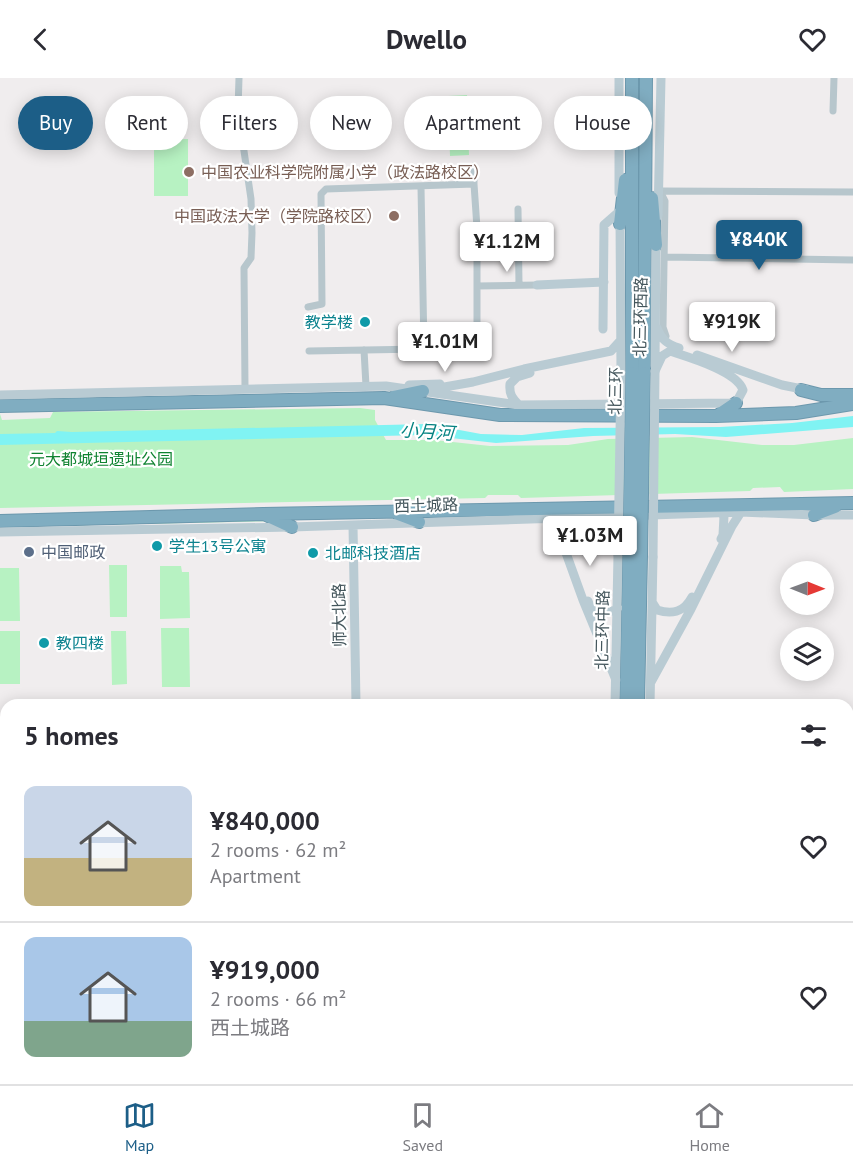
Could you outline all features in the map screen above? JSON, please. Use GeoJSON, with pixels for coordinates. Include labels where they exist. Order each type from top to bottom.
{"type":"FeatureCollection","features":[{"type":"Feature","properties":{"kind":"highway","name":"北三环"},"geometry":{"type":"LineString","coordinates":[[632,78],[632,96]]}},
{"type":"Feature","properties":{"kind":"highway","name":"北三环"},"geometry":{"type":"LineString","coordinates":[[646,78],[646,96]]}},
{"type":"Feature","properties":{"kind":"highway"},"geometry":{"type":"LineString","coordinates":[[620,217],[628,150]]}},
{"type":"Feature","properties":{"kind":"highway","name":"北三环"},"geometry":{"type":"LineString","coordinates":[[632,150],[638,373]]}},
{"type":"Feature","properties":{"kind":"highway","name":"北三环"},"geometry":{"type":"LineString","coordinates":[[638,699],[635,556],[644,150]]}},
{"type":"Feature","properties":{"kind":"highway"},"geometry":{"type":"LineString","coordinates":[[647,150],[656,245]]}},
{"type":"Feature","properties":{"kind":"highway"},"geometry":{"type":"LineString","coordinates":[[801,390],[821,395],[853,395]]}},
{"type":"Feature","properties":{"kind":"highway"},"geometry":{"type":"LineString","coordinates":[[0,406],[423,391]]}},
{"type":"Feature","properties":{"kind":"highway"},"geometry":{"type":"LineString","coordinates":[[385,392],[500,415],[531,416],[716,416],[796,413],[853,404]]}},
{"type":"Feature","properties":{"kind":"highway"},"geometry":{"type":"LineString","coordinates":[[716,416],[736,403]]}},
{"type":"Feature","properties":{"kind":"highway"},"geometry":{"type":"LineString","coordinates":[[519,405],[531,416]]}},
{"type":"Feature","properties":{"kind":"highway"},"geometry":{"type":"LineString","coordinates":[[814,515],[849,503]]}},
{"type":"Feature","properties":{"kind":"highway","name":"西土城路"},"geometry":{"type":"LineString","coordinates":[[0,521],[849,503]]}},
{"type":"Feature","properties":{"kind":"highway"},"geometry":{"type":"LineString","coordinates":[[699,505],[721,513]]}},
{"type":"Feature","properties":{"kind":"highway"},"geometry":{"type":"LineString","coordinates":[[741,512],[755,506]]}},
{"type":"Feature","properties":{"kind":"highway"},"geometry":{"type":"LineString","coordinates":[[568,518],[579,507]]}},
{"type":"Feature","properties":{"kind":"highway"},"geometry":{"type":"LineString","coordinates":[[391,512],[419,522]]}},
{"type":"Feature","properties":{"kind":"highway"},"geometry":{"type":"LineString","coordinates":[[263,514],[292,526]]}},
{"type":"Feature","properties":{"kind":"highway","name":"北三环"},"geometry":{"type":"LineString","coordinates":[[626,699],[635,556]]}},
{"type":"Feature","properties":{"kind":"street"},"geometry":{"type":"LineString","coordinates":[[239,78],[238,110],[250,199],[252,233],[251,258],[244,268],[245,387]]}},
{"type":"Feature","properties":{"kind":"street","name":"北三环西路"},"geometry":{"type":"LineString","coordinates":[[619,78],[621,359],[638,373]]}},
{"type":"Feature","properties":{"kind":"street","name":"北三环西路"},"geometry":{"type":"LineString","coordinates":[[635,556],[638,373],[655,323],[661,78]]}},
{"type":"Feature","properties":{"kind":"street"},"geometry":{"type":"LineString","coordinates":[[833,111],[834,78]]}},
{"type":"Feature","properties":{"kind":"street"},"geometry":{"type":"LineString","coordinates":[[309,351],[477,348],[477,228],[474,166]]}},
{"type":"Feature","properties":{"kind":"street"},"geometry":{"type":"LineString","coordinates":[[308,307],[322,304],[321,194],[326,189],[474,184]]}},
{"type":"Feature","properties":{"kind":"street"},"geometry":{"type":"LineString","coordinates":[[421,187],[424,349]]}},
{"type":"Feature","properties":{"kind":"street"},"geometry":{"type":"LineString","coordinates":[[666,336],[663,327],[665,201],[660,191],[853,192]]}},
{"type":"Feature","properties":{"kind":"street"},"geometry":{"type":"LineString","coordinates":[[518,210],[519,285]]}},
{"type":"Feature","properties":{"kind":"street"},"geometry":{"type":"LineString","coordinates":[[603,329],[604,225],[620,217]]}},
{"type":"Feature","properties":{"kind":"street"},"geometry":{"type":"LineString","coordinates":[[477,228],[518,226]]}},
{"type":"Feature","properties":{"kind":"street"},"geometry":{"type":"LineString","coordinates":[[665,257],[853,261]]}},
{"type":"Feature","properties":{"kind":"street"},"geometry":{"type":"LineString","coordinates":[[477,286],[604,282]]}},
{"type":"Feature","properties":{"kind":"street"},"geometry":{"type":"LineString","coordinates":[[655,323],[662,339],[669,344],[735,369],[801,390],[853,389]]}},
{"type":"Feature","properties":{"kind":"street"},"geometry":{"type":"LineString","coordinates":[[423,391],[610,351],[620,341]]}},
{"type":"Feature","properties":{"kind":"street"},"geometry":{"type":"LineString","coordinates":[[364,350],[366,386]]}},
{"type":"Feature","properties":{"kind":"street"},"geometry":{"type":"LineString","coordinates":[[423,391],[519,405],[736,403],[743,390],[730,375],[670,351],[665,352],[638,373]]}},
{"type":"Feature","properties":{"kind":"street"},"geometry":{"type":"LineString","coordinates":[[519,405],[512,398],[509,391],[510,384],[524,374],[608,355],[615,355],[621,359]]}},
{"type":"Feature","properties":{"kind":"street"},"geometry":{"type":"LineString","coordinates":[[0,395],[245,387],[366,386],[385,392],[473,382]]}},
{"type":"Feature","properties":{"kind":"street"},"geometry":{"type":"LineString","coordinates":[[651,682],[741,512]]}},
{"type":"Feature","properties":{"kind":"street","name":"西土城路"},"geometry":{"type":"LineString","coordinates":[[0,532],[352,525],[741,512],[853,515]]}},
{"type":"Feature","properties":{"kind":"street"},"geometry":{"type":"LineString","coordinates":[[635,556],[657,610],[669,614],[679,611],[688,603],[723,535],[724,518],[721,513]]}},
{"type":"Feature","properties":{"kind":"street"},"geometry":{"type":"LineString","coordinates":[[568,518],[562,525],[564,540],[591,609],[603,613],[618,608]]}},
{"type":"Feature","properties":{"kind":"street"},"geometry":{"type":"LineString","coordinates":[[547,519],[557,528],[583,600],[616,680]]}},
{"type":"Feature","properties":{"kind":"street","name":"师大北路"},"geometry":{"type":"LineString","coordinates":[[352,525],[356,699]]}},
{"type":"Feature","properties":{"kind":"street","name":"北三环中路"},"geometry":{"type":"LineString","coordinates":[[615,699],[618,608],[635,556]]}},
{"type":"Feature","properties":{"kind":"street"},"geometry":{"type":"LineString","coordinates":[[650,699],[652,601]]}},
{"type":"Feature","properties":{"kind":"green space"},"geometry":{"type":"Polygon","coordinates":[[[154,150],[188,150],[188,196],[154,196],[154,150]]]}},
{"type":"Feature","properties":{"kind":"green space"},"geometry":{"type":"Polygon","coordinates":[[[450,150],[469,150],[469,155],[450,156],[450,150]]]}},
{"type":"Feature","properties":{"kind":"green space","name":"元大都城垣遗址公园"},"geometry":{"type":"Polygon","coordinates":[[[360,408],[375,410],[375,420],[386,440],[434,440],[490,446],[568,445],[608,439],[692,437],[762,445],[794,445],[853,438],[853,489],[784,492],[780,487],[753,488],[750,491],[521,498],[518,495],[488,495],[485,498],[0,508],[0,414],[2,420],[50,418],[53,412],[360,408]]]}},
{"type":"Feature","properties":{"kind":"green space"},"geometry":{"type":"Polygon","coordinates":[[[270,519],[275,521],[0,527],[0,525],[270,519]]]}},
{"type":"Feature","properties":{"kind":"green space"},"geometry":{"type":"Polygon","coordinates":[[[578,522],[594,522],[595,544],[582,545],[575,529],[578,522]]]}},
{"type":"Feature","properties":{"kind":"green space"},"geometry":{"type":"Polygon","coordinates":[[[109,565],[127,565],[127,617],[110,617],[109,565]]]}},
{"type":"Feature","properties":{"kind":"green space"},"geometry":{"type":"Polygon","coordinates":[[[160,566],[181,566],[182,572],[189,572],[190,618],[160,619],[160,566]]]}},
{"type":"Feature","properties":{"kind":"green space"},"geometry":{"type":"Polygon","coordinates":[[[0,568],[19,568],[20,621],[0,621],[0,568]]]}},
{"type":"Feature","properties":{"kind":"green space"},"geometry":{"type":"Polygon","coordinates":[[[161,628],[189,628],[190,687],[162,687],[161,628]]]}},
{"type":"Feature","properties":{"kind":"green space"},"geometry":{"type":"Polygon","coordinates":[[[0,631],[20,631],[20,684],[0,684],[0,631]]]}},
{"type":"Feature","properties":{"kind":"green space"},"geometry":{"type":"Polygon","coordinates":[[[111,631],[126,631],[127,684],[112,685],[111,631]]]}},
{"type":"Feature","properties":{"kind":"water","name":"小月河"},"geometry":{"type":"Polygon","coordinates":[[[853,416],[853,427],[726,437],[675,434],[593,436],[496,443],[424,435],[0,445],[0,434],[55,433],[57,431],[427,424],[481,434],[522,435],[584,428],[720,427],[792,423],[853,416]]]}},
{"type":"Feature","properties":{"kind":"place","name":"中国农业科学院附属小学（政法路校区）"},"geometry":{"type":"Point","coordinates":[189,172]}},
{"type":"Feature","properties":{"kind":"place","name":"中国政法大学（学院路校区）"},"geometry":{"type":"Point","coordinates":[394,216]}},
{"type":"Feature","properties":{"kind":"place","name":"教学楼"},"geometry":{"type":"Point","coordinates":[365,322]}},
{"type":"Feature","properties":{"kind":"place","name":"学生13号公寓"},"geometry":{"type":"Point","coordinates":[157,546]}},
{"type":"Feature","properties":{"kind":"place","name":"中国邮政"},"geometry":{"type":"Point","coordinates":[29,552]}},
{"type":"Feature","properties":{"kind":"place","name":"北邮科技酒店"},"geometry":{"type":"Point","coordinates":[313,553]}},
{"type":"Feature","properties":{"kind":"place","name":"教四楼"},"geometry":{"type":"Point","coordinates":[44,643]}}]}
